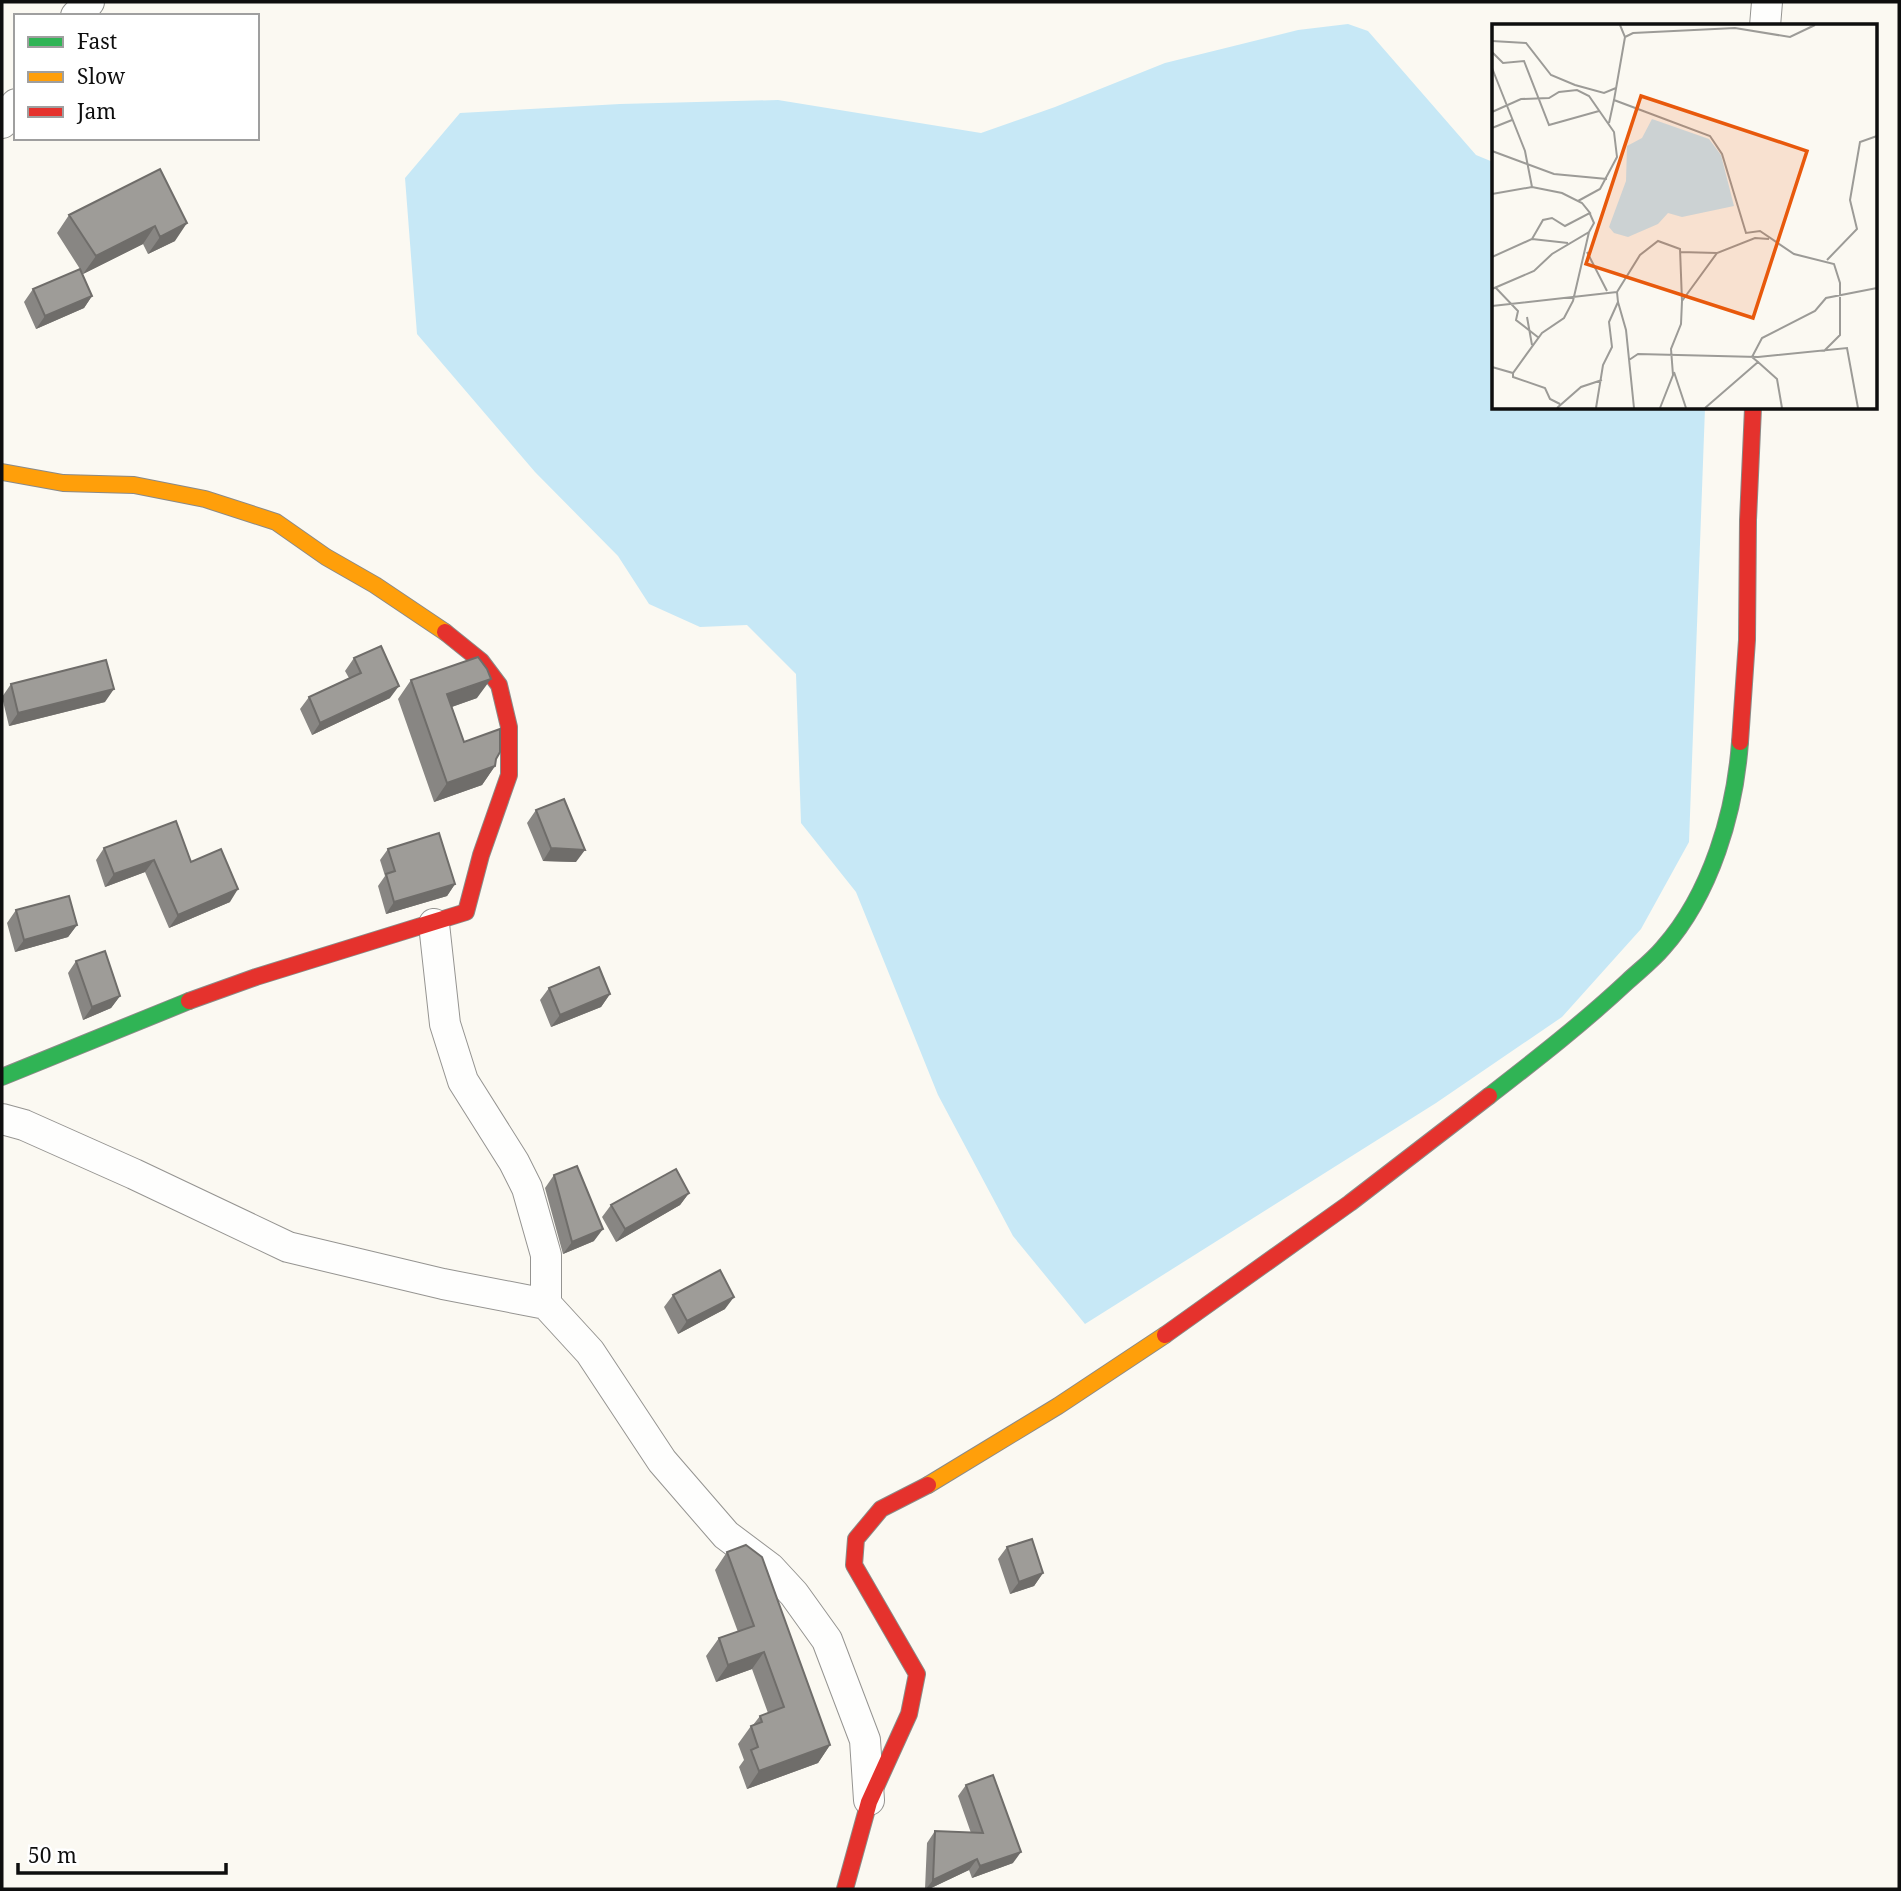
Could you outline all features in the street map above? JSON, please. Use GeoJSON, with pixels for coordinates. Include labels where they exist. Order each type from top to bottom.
{"type":"FeatureCollection","features":[{"type":"Feature","properties":{"kind":"street"},"geometry":{"type":"LineString","coordinates":[[1765,24],[1766,2]]}},
{"type":"Feature","properties":{"kind":"street"},"geometry":{"type":"LineString","coordinates":[[2,123],[14,107]]}},
{"type":"Feature","properties":{"kind":"street"},"geometry":{"type":"LineString","coordinates":[[845,1889],[869,1802],[909,1714],[917,1674],[854,1565],[856,1539],[881,1508],[948,1474],[1058,1405],[1196,1314],[1350,1203],[1582,1024],[1664,947],[1698,897],[1723,838],[1737,778],[1747,640],[1753,410]]}},
{"type":"Feature","properties":{"kind":"street"},"geometry":{"type":"LineString","coordinates":[[2,472],[63,483],[134,485],[205,499],[276,522],[326,556],[375,584],[449,635],[481,661],[499,685],[509,727],[509,775],[481,855],[466,912],[255,978],[101,1035],[2,1077]]}},
{"type":"Feature","properties":{"kind":"street"},"geometry":{"type":"LineString","coordinates":[[434,924],[445,1024],[463,1081],[514,1162],[527,1188],[546,1255],[546,1304]]}},
{"type":"Feature","properties":{"kind":"street"},"geometry":{"type":"LineString","coordinates":[[2,1119],[24,1125],[134,1174],[288,1247],[443,1284],[546,1304],[590,1352],[662,1461],[726,1535],[770,1568],[794,1594],[827,1640],[865,1740],[869,1802]]}},
{"type":"Feature","properties":{"kind":"water"},"geometry":{"type":"Polygon","coordinates":[[[1348,24],[1368,31],[1476,155],[1492,162],[1492,410],[1705,410],[1689,842],[1641,929],[1562,1017],[1436,1103],[1085,1324],[1013,1236],[938,1095],[856,892],[801,823],[796,674],[747,625],[700,627],[649,604],[618,556],[535,472],[417,334],[405,178],[460,113],[620,104],[778,100],[981,133],[1165,63],[1298,30],[1348,24]]]}},
{"type":"Feature","properties":{"kind":"building"},"geometry":{"type":"Polygon","coordinates":[[[160,169],[187,223],[160,237],[155,226],[96,256],[69,215],[160,169]]]}},
{"type":"Feature","properties":{"kind":"building"},"geometry":{"type":"Polygon","coordinates":[[[80,269],[92,296],[45,316],[33,289],[80,269]]]}},
{"type":"Feature","properties":{"kind":"building"},"geometry":{"type":"Polygon","coordinates":[[[381,646],[399,686],[320,723],[309,697],[361,673],[354,658],[381,646]]]}},
{"type":"Feature","properties":{"kind":"building"},"geometry":{"type":"Polygon","coordinates":[[[478,657],[491,679],[447,694],[464,742],[500,729],[500,752],[495,766],[447,783],[411,680],[478,657]]]}},
{"type":"Feature","properties":{"kind":"building"},"geometry":{"type":"Polygon","coordinates":[[[106,660],[114,689],[18,713],[11,684],[106,660]]]}},
{"type":"Feature","properties":{"kind":"building"},"geometry":{"type":"Polygon","coordinates":[[[564,799],[585,850],[551,848],[536,810],[564,799]]]}},
{"type":"Feature","properties":{"kind":"building"},"geometry":{"type":"Polygon","coordinates":[[[176,821],[191,862],[221,849],[238,889],[178,915],[154,860],[114,874],[104,848],[176,821]]]}},
{"type":"Feature","properties":{"kind":"building"},"geometry":{"type":"Polygon","coordinates":[[[439,833],[455,884],[394,902],[386,874],[395,871],[388,849],[439,833]]]}},
{"type":"Feature","properties":{"kind":"building"},"geometry":{"type":"Polygon","coordinates":[[[69,896],[77,925],[24,940],[16,910],[69,896]]]}},
{"type":"Feature","properties":{"kind":"building"},"geometry":{"type":"Polygon","coordinates":[[[105,951],[120,996],[92,1007],[76,961],[105,951]]]}},
{"type":"Feature","properties":{"kind":"building"},"geometry":{"type":"Polygon","coordinates":[[[599,967],[610,994],[560,1015],[549,988],[599,967]]]}},
{"type":"Feature","properties":{"kind":"building"},"geometry":{"type":"Polygon","coordinates":[[[577,1166],[603,1229],[572,1242],[554,1175],[577,1166]]]}},
{"type":"Feature","properties":{"kind":"building"},"geometry":{"type":"Polygon","coordinates":[[[676,1169],[689,1193],[625,1229],[611,1205],[676,1169]]]}},
{"type":"Feature","properties":{"kind":"building"},"geometry":{"type":"Polygon","coordinates":[[[720,1270],[734,1297],[687,1321],[673,1295],[720,1270]]]}},
{"type":"Feature","properties":{"kind":"building"},"geometry":{"type":"Polygon","coordinates":[[[1032,1539],[1043,1573],[1019,1582],[1007,1547],[1032,1539]]]}},
{"type":"Feature","properties":{"kind":"building"},"geometry":{"type":"Polygon","coordinates":[[[746,1545],[762,1557],[830,1745],[759,1771],[751,1750],[758,1747],[751,1726],[762,1722],[760,1716],[784,1707],[764,1652],[728,1665],[719,1638],[754,1626],[727,1552],[746,1545]]]}},
{"type":"Feature","properties":{"kind":"building"},"geometry":{"type":"Polygon","coordinates":[[[993,1775],[1021,1852],[980,1866],[977,1859],[933,1880],[935,1831],[983,1833],[966,1785],[993,1775]]]}},
{"type":"Feature","properties":{"kind":"traffic: fast"},"geometry":{"type":"LineString","coordinates":[[1489,1096],[1611,996],[1655,957],[1680,927],[1695,903],[1718,851],[1733,796],[1740,742]]}},
{"type":"Feature","properties":{"kind":"traffic: fast"},"geometry":{"type":"LineString","coordinates":[[2,1077],[189,1001]]}},
{"type":"Feature","properties":{"kind":"traffic: slow"},"geometry":{"type":"LineString","coordinates":[[2,472],[63,483],[134,485],[205,499],[276,522],[445,632]]}},
{"type":"Feature","properties":{"kind":"traffic: slow"},"geometry":{"type":"LineString","coordinates":[[928,1485],[1058,1406],[1165,1335]]}},
{"type":"Feature","properties":{"kind":"traffic: jam"},"geometry":{"type":"LineString","coordinates":[[1740,742],[1747,640],[1753,410]]}},
{"type":"Feature","properties":{"kind":"traffic: jam"},"geometry":{"type":"LineString","coordinates":[[189,1001],[256,977],[466,912],[481,855],[509,775],[509,727],[499,685],[481,661],[445,632]]}},
{"type":"Feature","properties":{"kind":"traffic: jam"},"geometry":{"type":"LineString","coordinates":[[1165,1335],[1350,1203],[1489,1096]]}},
{"type":"Feature","properties":{"kind":"traffic: jam"},"geometry":{"type":"LineString","coordinates":[[845,1889],[869,1802],[909,1714],[917,1674],[854,1565],[856,1539],[881,1509],[928,1485]]}}]}
